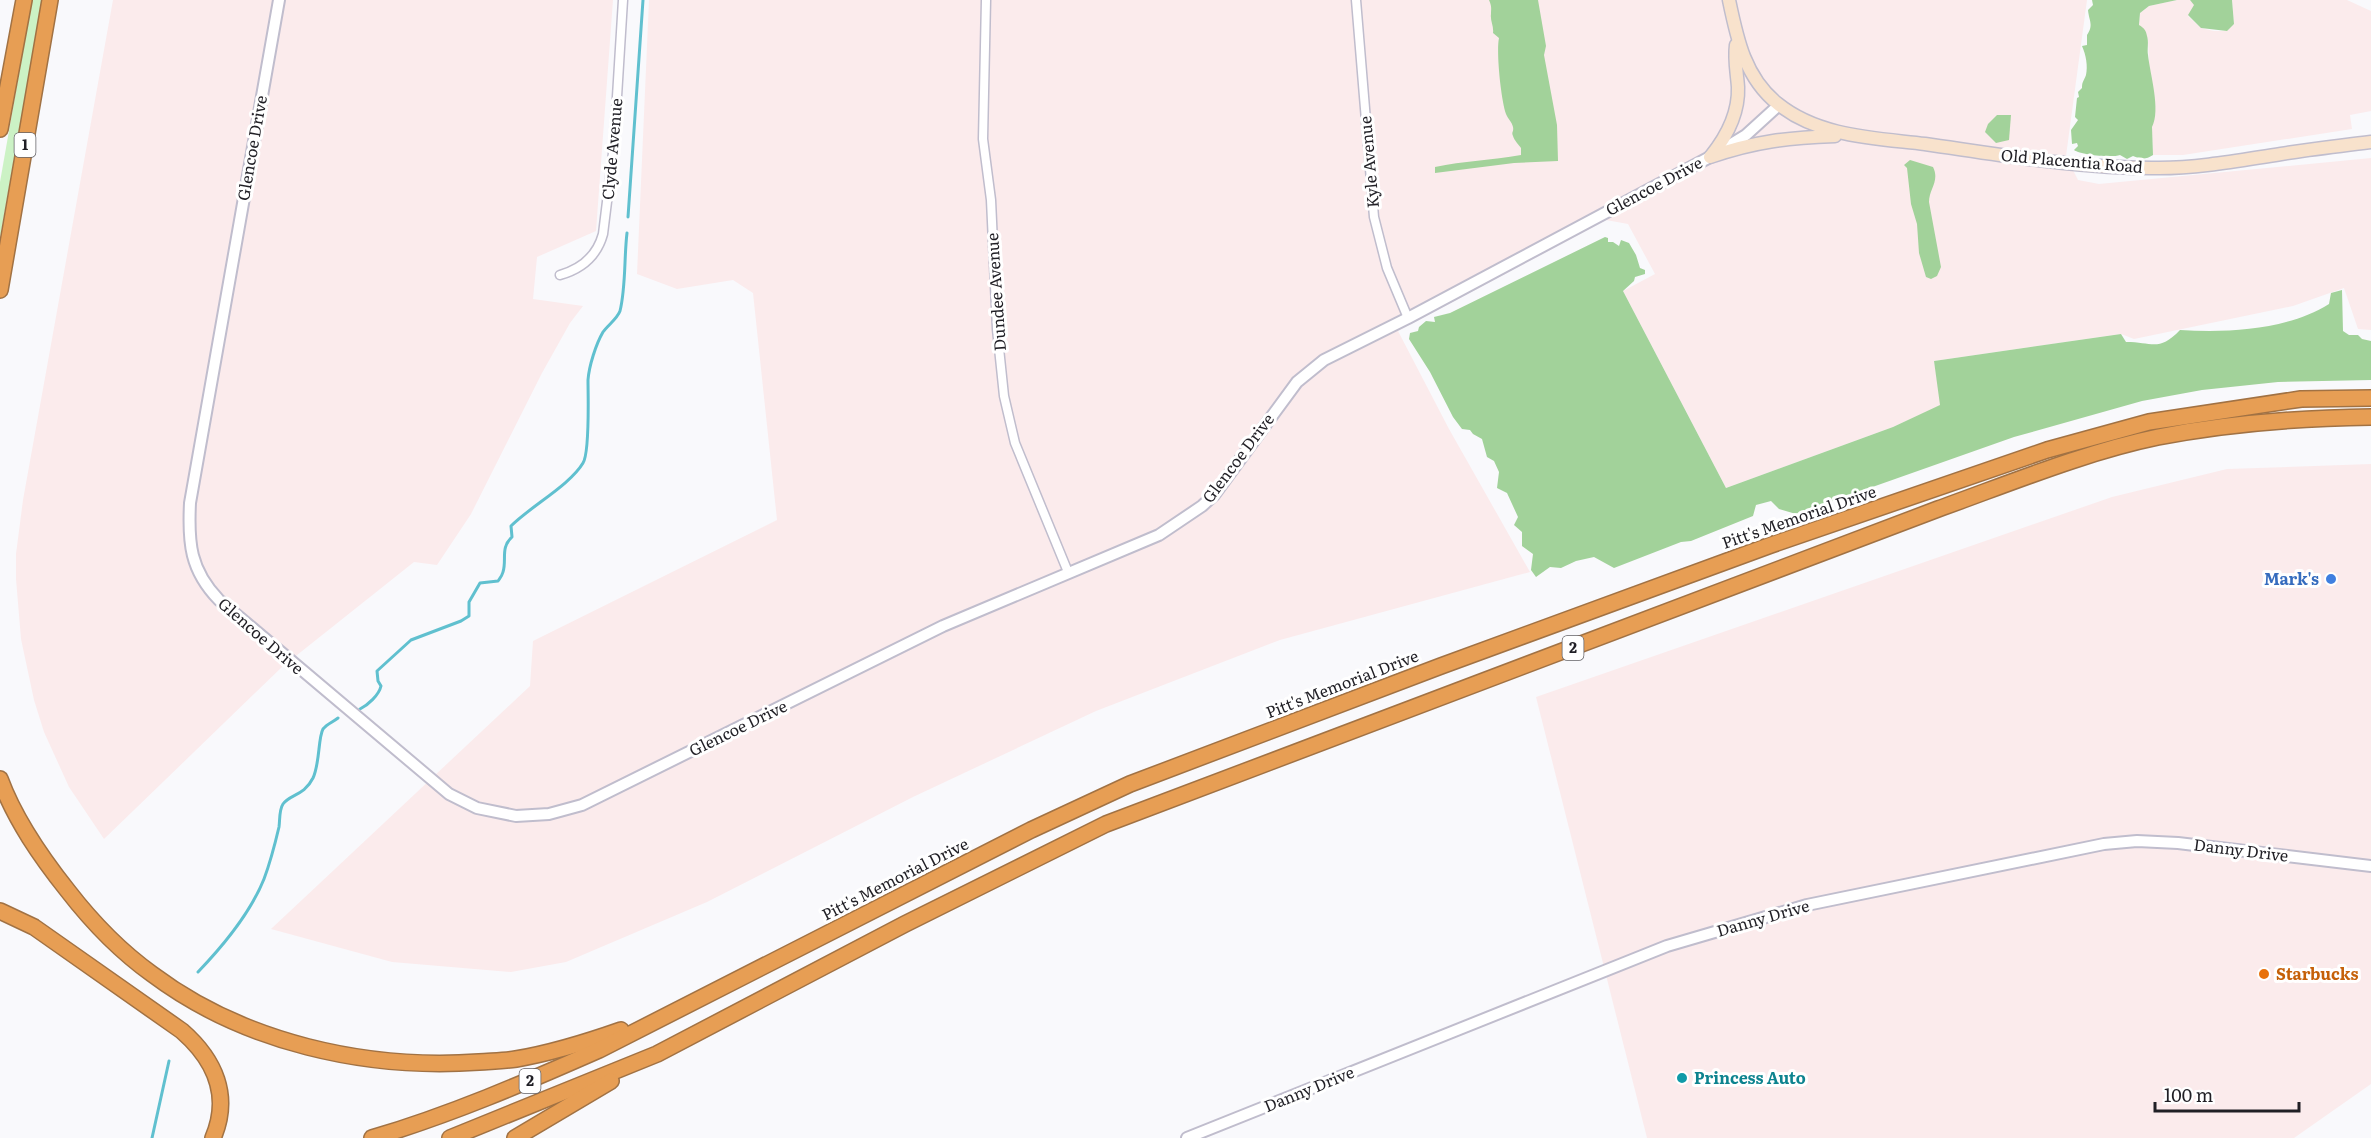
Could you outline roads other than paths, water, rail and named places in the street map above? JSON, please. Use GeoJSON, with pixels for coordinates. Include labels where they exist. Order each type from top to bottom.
{"type":"FeatureCollection","features":[{"type":"Feature","properties":{"kind":"highway","name":"1"},"geometry":{"type":"LineString","coordinates":[[0,129],[24,0]]}},
{"type":"Feature","properties":{"kind":"highway","name":"1"},"geometry":{"type":"LineString","coordinates":[[0,290],[50,0]]}},
{"type":"Feature","properties":{"kind":"highway","name":"Pitt's Memorial Drive"},"geometry":{"type":"LineString","coordinates":[[372,1138],[415,1125],[526,1083],[599,1050],[1030,830],[1130,784],[1322,710],[1771,545],[2047,450],[2149,422],[2301,399],[2371,398]]}},
{"type":"Feature","properties":{"kind":"highway","name":"2"},"geometry":{"type":"LineString","coordinates":[[450,1138],[657,1054],[905,924],[1106,825],[1938,509],[2062,465],[2156,437],[2226,425],[2296,418],[2371,417]]}},
{"type":"Feature","properties":{"kind":"highway"},"geometry":{"type":"LineString","coordinates":[[0,779],[7,796],[43,859],[93,923],[152,974],[217,1014],[290,1043],[367,1059],[441,1065],[515,1060],[590,1041],[683,1007]]}},
{"type":"Feature","properties":{"kind":"highway"},"geometry":{"type":"LineString","coordinates":[[0,911],[34,927],[182,1031],[197,1044],[212,1066],[220,1089],[219,1125],[213,1138]]}},
{"type":"Feature","properties":{"kind":"highway"},"geometry":{"type":"LineString","coordinates":[[515,1138],[657,1054]]}},
{"type":"Feature","properties":{"kind":"main road"},"geometry":{"type":"LineString","coordinates":[[1710,157],[1724,137],[1735,111],[1738,90],[1735,61],[1736,38],[1729,0]]}},
{"type":"Feature","properties":{"kind":"main road","name":"Old Placentia Road"},"geometry":{"type":"LineString","coordinates":[[1736,38],[1752,74],[1767,94],[1779,105],[1816,126],[1853,135],[2020,158],[2091,165],[2160,168],[2224,163],[2371,142]]}},
{"type":"Feature","properties":{"kind":"main road"},"geometry":{"type":"LineString","coordinates":[[1710,157],[1750,144],[1778,139],[1853,135]]}},
{"type":"Feature","properties":{"kind":"street","name":"Glencoe Drive"},"geometry":{"type":"LineString","coordinates":[[279,0],[190,503],[191,550],[201,579],[219,600],[442,790],[477,808],[505,815],[538,816],[570,809],[943,626],[1159,535],[1202,506],[1214,495],[1297,382],[1309,371],[1348,346],[1408,318],[1710,157],[1746,135],[1779,105]]}},
{"type":"Feature","properties":{"kind":"street","name":"Clyde Avenue"},"geometry":{"type":"LineString","coordinates":[[560,275],[580,267],[591,258],[603,234],[614,145],[623,0]]}},
{"type":"Feature","properties":{"kind":"street","name":"Dundee Avenue"},"geometry":{"type":"LineString","coordinates":[[986,0],[983,139],[991,200],[997,329],[1005,396],[1015,442],[1068,572]]}},
{"type":"Feature","properties":{"kind":"street","name":"Kyle Avenue"},"geometry":{"type":"LineString","coordinates":[[1356,0],[1376,228],[1391,280],[1408,318]]}},
{"type":"Feature","properties":{"kind":"street","name":"Danny Drive"},"geometry":{"type":"LineString","coordinates":[[1187,1138],[1667,946],[1807,905],[2104,844],[2137,841],[2178,843],[2371,866]]}},
{"type":"Feature","properties":{"kind":"waterway"},"geometry":{"type":"LineString","coordinates":[[628,217],[643,0]]}},
{"type":"Feature","properties":{"kind":"waterway"},"geometry":{"type":"LineString","coordinates":[[360,709],[373,699],[380,689],[377,671],[411,640],[469,616],[469,602],[480,583],[498,581],[502,575],[506,545],[512,537],[511,526],[560,487],[583,463],[588,436],[590,368],[600,337],[620,311],[627,233]]}},
{"type":"Feature","properties":{"kind":"waterway"},"geometry":{"type":"LineString","coordinates":[[198,972],[226,940],[251,905],[268,867],[282,806],[306,788],[313,778],[323,729],[338,718]]}},
{"type":"Feature","properties":{"kind":"waterway"},"geometry":{"type":"LineString","coordinates":[[152,1138],[169,1061]]}},
{"type":"Feature","properties":{"kind":"place","name":"Mark's"},"geometry":{"type":"Point","coordinates":[2331,579]}},
{"type":"Feature","properties":{"kind":"place","name":"Starbucks"},"geometry":{"type":"Point","coordinates":[2264,974]}},
{"type":"Feature","properties":{"kind":"place","name":"Princess Auto"},"geometry":{"type":"Point","coordinates":[1682,1078]}}]}
